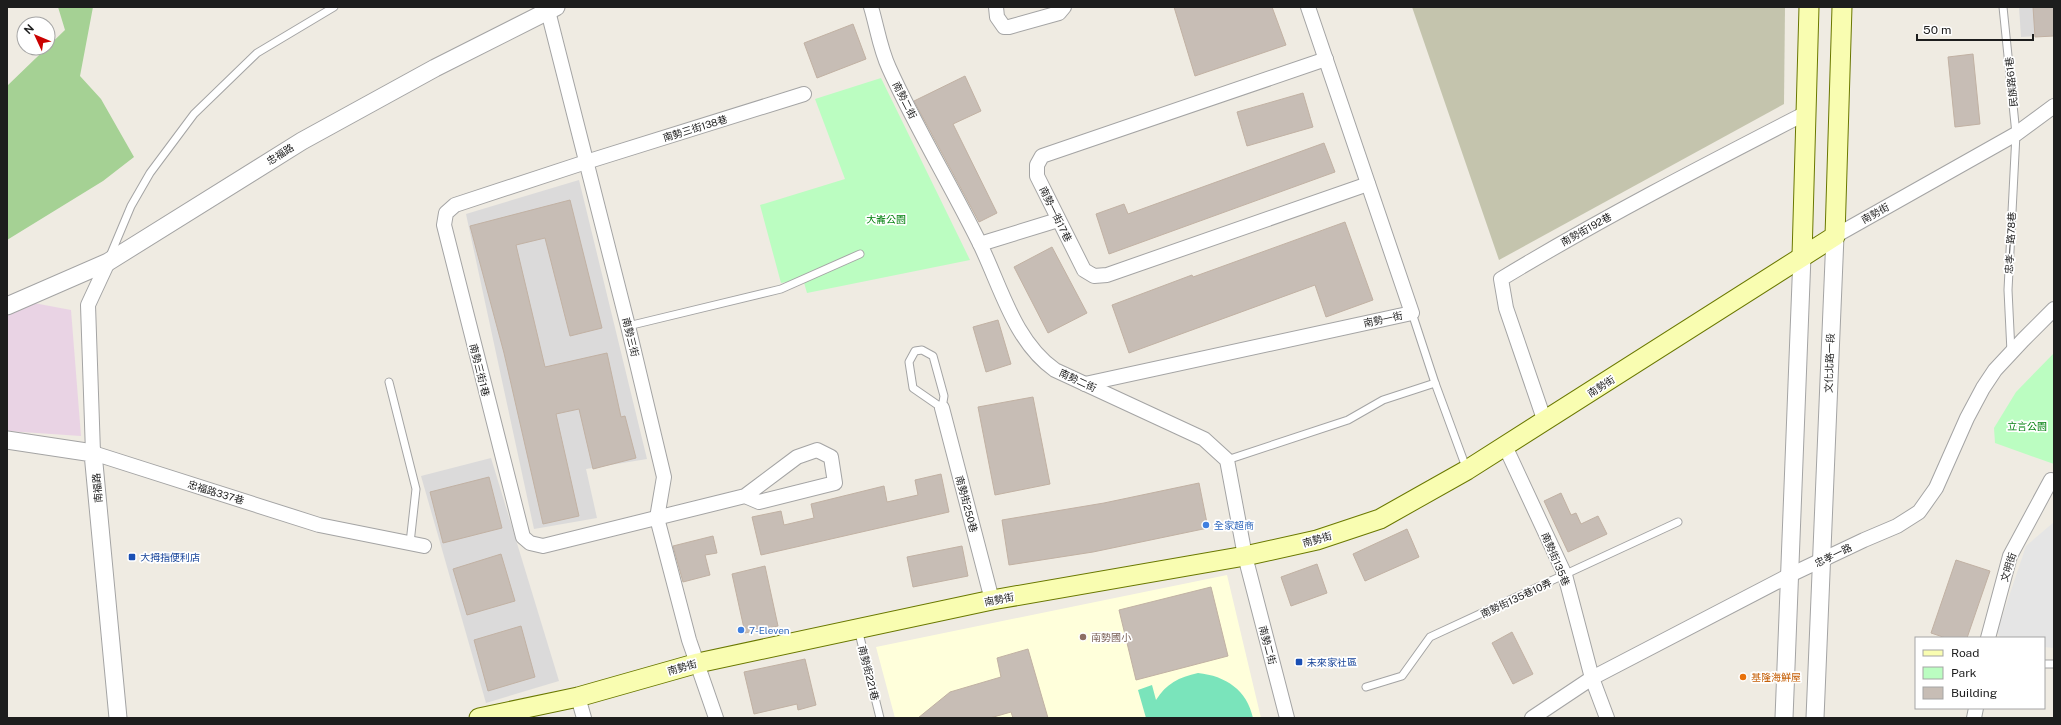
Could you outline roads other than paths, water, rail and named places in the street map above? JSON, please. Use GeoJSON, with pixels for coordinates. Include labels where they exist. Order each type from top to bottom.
{"type":"FeatureCollection","features":[{"type":"Feature","properties":{"kind":"main road"},"geometry":{"type":"LineString","coordinates":[[1802,256],[1808,7]]}},
{"type":"Feature","properties":{"kind":"main road","name":"文化北路一段"},"geometry":{"type":"LineString","coordinates":[[1834,236],[1842,7]]}},
{"type":"Feature","properties":{"kind":"main road","name":"南勢街"},"geometry":{"type":"LineString","coordinates":[[479,718],[578,697],[698,663],[992,600],[1245,556],[1317,540],[1380,519],[1467,470],[1545,422],[1834,236]]}},
{"type":"Feature","properties":{"kind":"street","name":"南勢二街"},"geometry":{"type":"LineString","coordinates":[[871,7],[888,67],[980,244],[1012,315],[1032,349],[1041,360],[1055,370],[1204,439],[1227,460],[1245,556],[1286,718]]}},
{"type":"Feature","properties":{"kind":"street"},"geometry":{"type":"LineString","coordinates":[[996,7],[997,17],[1004,27],[1009,27],[1059,13],[1064,7]]}},
{"type":"Feature","properties":{"kind":"street","name":"南勢一街"},"geometry":{"type":"LineString","coordinates":[[1085,384],[1412,313],[1308,7]]}},
{"type":"Feature","properties":{"kind":"street","name":"忠福路"},"geometry":{"type":"LineString","coordinates":[[7,306],[108,262],[302,140],[435,68],[552,9]]}},
{"type":"Feature","properties":{"kind":"street","name":"南勢三街"},"geometry":{"type":"LineString","coordinates":[[552,9],[586,162],[628,326],[664,477],[657,518],[689,640],[716,718]]}},
{"type":"Feature","properties":{"kind":"street","name":"南勢一街17巷"},"geometry":{"type":"LineString","coordinates":[[1326,59],[1042,156],[1037,165],[1037,176],[1084,270],[1094,276],[1107,275],[1368,184]]}},
{"type":"Feature","properties":{"kind":"street","name":"南勢三街138巷"},"geometry":{"type":"LineString","coordinates":[[586,162],[804,94]]}},
{"type":"Feature","properties":{"kind":"street","name":"南勢街"},"geometry":{"type":"LineString","coordinates":[[1834,236],[2016,134],[2054,106]]}},
{"type":"Feature","properties":{"kind":"street","name":"南勢街192巷"},"geometry":{"type":"LineString","coordinates":[[1545,422],[1506,308],[1501,279],[1544,253],[1670,183],[1806,113]]}},
{"type":"Feature","properties":{"kind":"street","name":"南勢三街1巷"},"geometry":{"type":"LineString","coordinates":[[586,162],[455,205],[446,213],[444,225],[523,537],[530,543],[543,546],[657,518]]}},
{"type":"Feature","properties":{"kind":"street"},"geometry":{"type":"LineString","coordinates":[[980,244],[1058,220]]}},
{"type":"Feature","properties":{"kind":"street","name":"文化北路一段"},"geometry":{"type":"LineString","coordinates":[[1815,718],[1834,236]]}},
{"type":"Feature","properties":{"kind":"street"},"geometry":{"type":"LineString","coordinates":[[1784,718],[1802,256]]}},
{"type":"Feature","properties":{"kind":"street","name":"南福路"},"geometry":{"type":"LineString","coordinates":[[108,262],[88,305],[93,453],[118,718]]}},
{"type":"Feature","properties":{"kind":"street","name":"忠孝一路"},"geometry":{"type":"LineString","coordinates":[[1532,718],[1592,678],[1790,575],[1897,526],[1919,512],[1936,488],[1966,418],[1983,388],[1995,370],[2054,309]]}},
{"type":"Feature","properties":{"kind":"street","name":"南勢街250巷"},"geometry":{"type":"LineString","coordinates":[[942,408],[992,600]]}},
{"type":"Feature","properties":{"kind":"street","name":"忠福路337巷"},"geometry":{"type":"LineString","coordinates":[[7,440],[93,453],[319,525],[424,546]]}},
{"type":"Feature","properties":{"kind":"street","name":"南勢街135巷"},"geometry":{"type":"LineString","coordinates":[[1505,446],[1565,575],[1592,678],[1607,718]]}},
{"type":"Feature","properties":{"kind":"street"},"geometry":{"type":"LineString","coordinates":[[657,518],[745,496],[798,457],[817,450],[831,457],[835,483],[759,502],[745,496]]}},
{"type":"Feature","properties":{"kind":"street","name":"文明街"},"geometry":{"type":"LineString","coordinates":[[1988,637],[2010,556],[2051,480]]}},
{"type":"Feature","properties":{"kind":"street"},"geometry":{"type":"LineString","coordinates":[[578,697],[584,718]]}},
{"type":"Feature","properties":{"kind":"lane"},"geometry":{"type":"LineString","coordinates":[[108,262],[131,206],[150,173],[194,114],[257,53],[334,7]]}},
{"type":"Feature","properties":{"kind":"lane","name":"民族路61巷"},"geometry":{"type":"LineString","coordinates":[[2003,7],[2016,134]]}},
{"type":"Feature","properties":{"kind":"lane","name":"忠孝一路78巷"},"geometry":{"type":"LineString","coordinates":[[2011,353],[2008,290],[2016,134]]}},
{"type":"Feature","properties":{"kind":"lane"},"geometry":{"type":"LineString","coordinates":[[628,326],[781,289],[860,254]]}},
{"type":"Feature","properties":{"kind":"lane"},"geometry":{"type":"LineString","coordinates":[[1412,313],[1434,383],[1467,470]]}},
{"type":"Feature","properties":{"kind":"lane"},"geometry":{"type":"LineString","coordinates":[[922,350],[933,356],[944,396],[942,408],[913,388],[909,362],[915,351],[922,350]]}},
{"type":"Feature","properties":{"kind":"lane"},"geometry":{"type":"LineString","coordinates":[[389,382],[416,489],[410,543]]}},
{"type":"Feature","properties":{"kind":"lane"},"geometry":{"type":"LineString","coordinates":[[1227,460],[1348,420],[1383,400],[1434,383]]}},
{"type":"Feature","properties":{"kind":"lane","name":"南勢街135巷10弄"},"geometry":{"type":"LineString","coordinates":[[1366,687],[1402,676],[1430,637],[1678,522]]}},
{"type":"Feature","properties":{"kind":"lane","name":"南勢街221巷"},"geometry":{"type":"LineString","coordinates":[[858,629],[880,718]]}},
{"type":"Feature","properties":{"kind":"place","name":"全家超商"},"geometry":{"type":"Point","coordinates":[1206,525]}},
{"type":"Feature","properties":{"kind":"place","name":"大拇指便利店"},"geometry":{"type":"Point","coordinates":[132,557]}},
{"type":"Feature","properties":{"kind":"place","name":"7-Eleven"},"geometry":{"type":"Point","coordinates":[741,630]}},
{"type":"Feature","properties":{"kind":"place","name":"南勢國小"},"geometry":{"type":"Point","coordinates":[1083,637]}},
{"type":"Feature","properties":{"kind":"place","name":"未來家社區"},"geometry":{"type":"Point","coordinates":[1299,662]}},
{"type":"Feature","properties":{"kind":"place","name":"基隆海鮮屋"},"geometry":{"type":"Point","coordinates":[1743,677]}},
{"type":"Feature","properties":{"kind":"park label","name":"大崙公園"},"geometry":{"type":"Point","coordinates":[886,219]}},
{"type":"Feature","properties":{"kind":"park label","name":"立言公園"},"geometry":{"type":"Point","coordinates":[2027,426]}}]}
